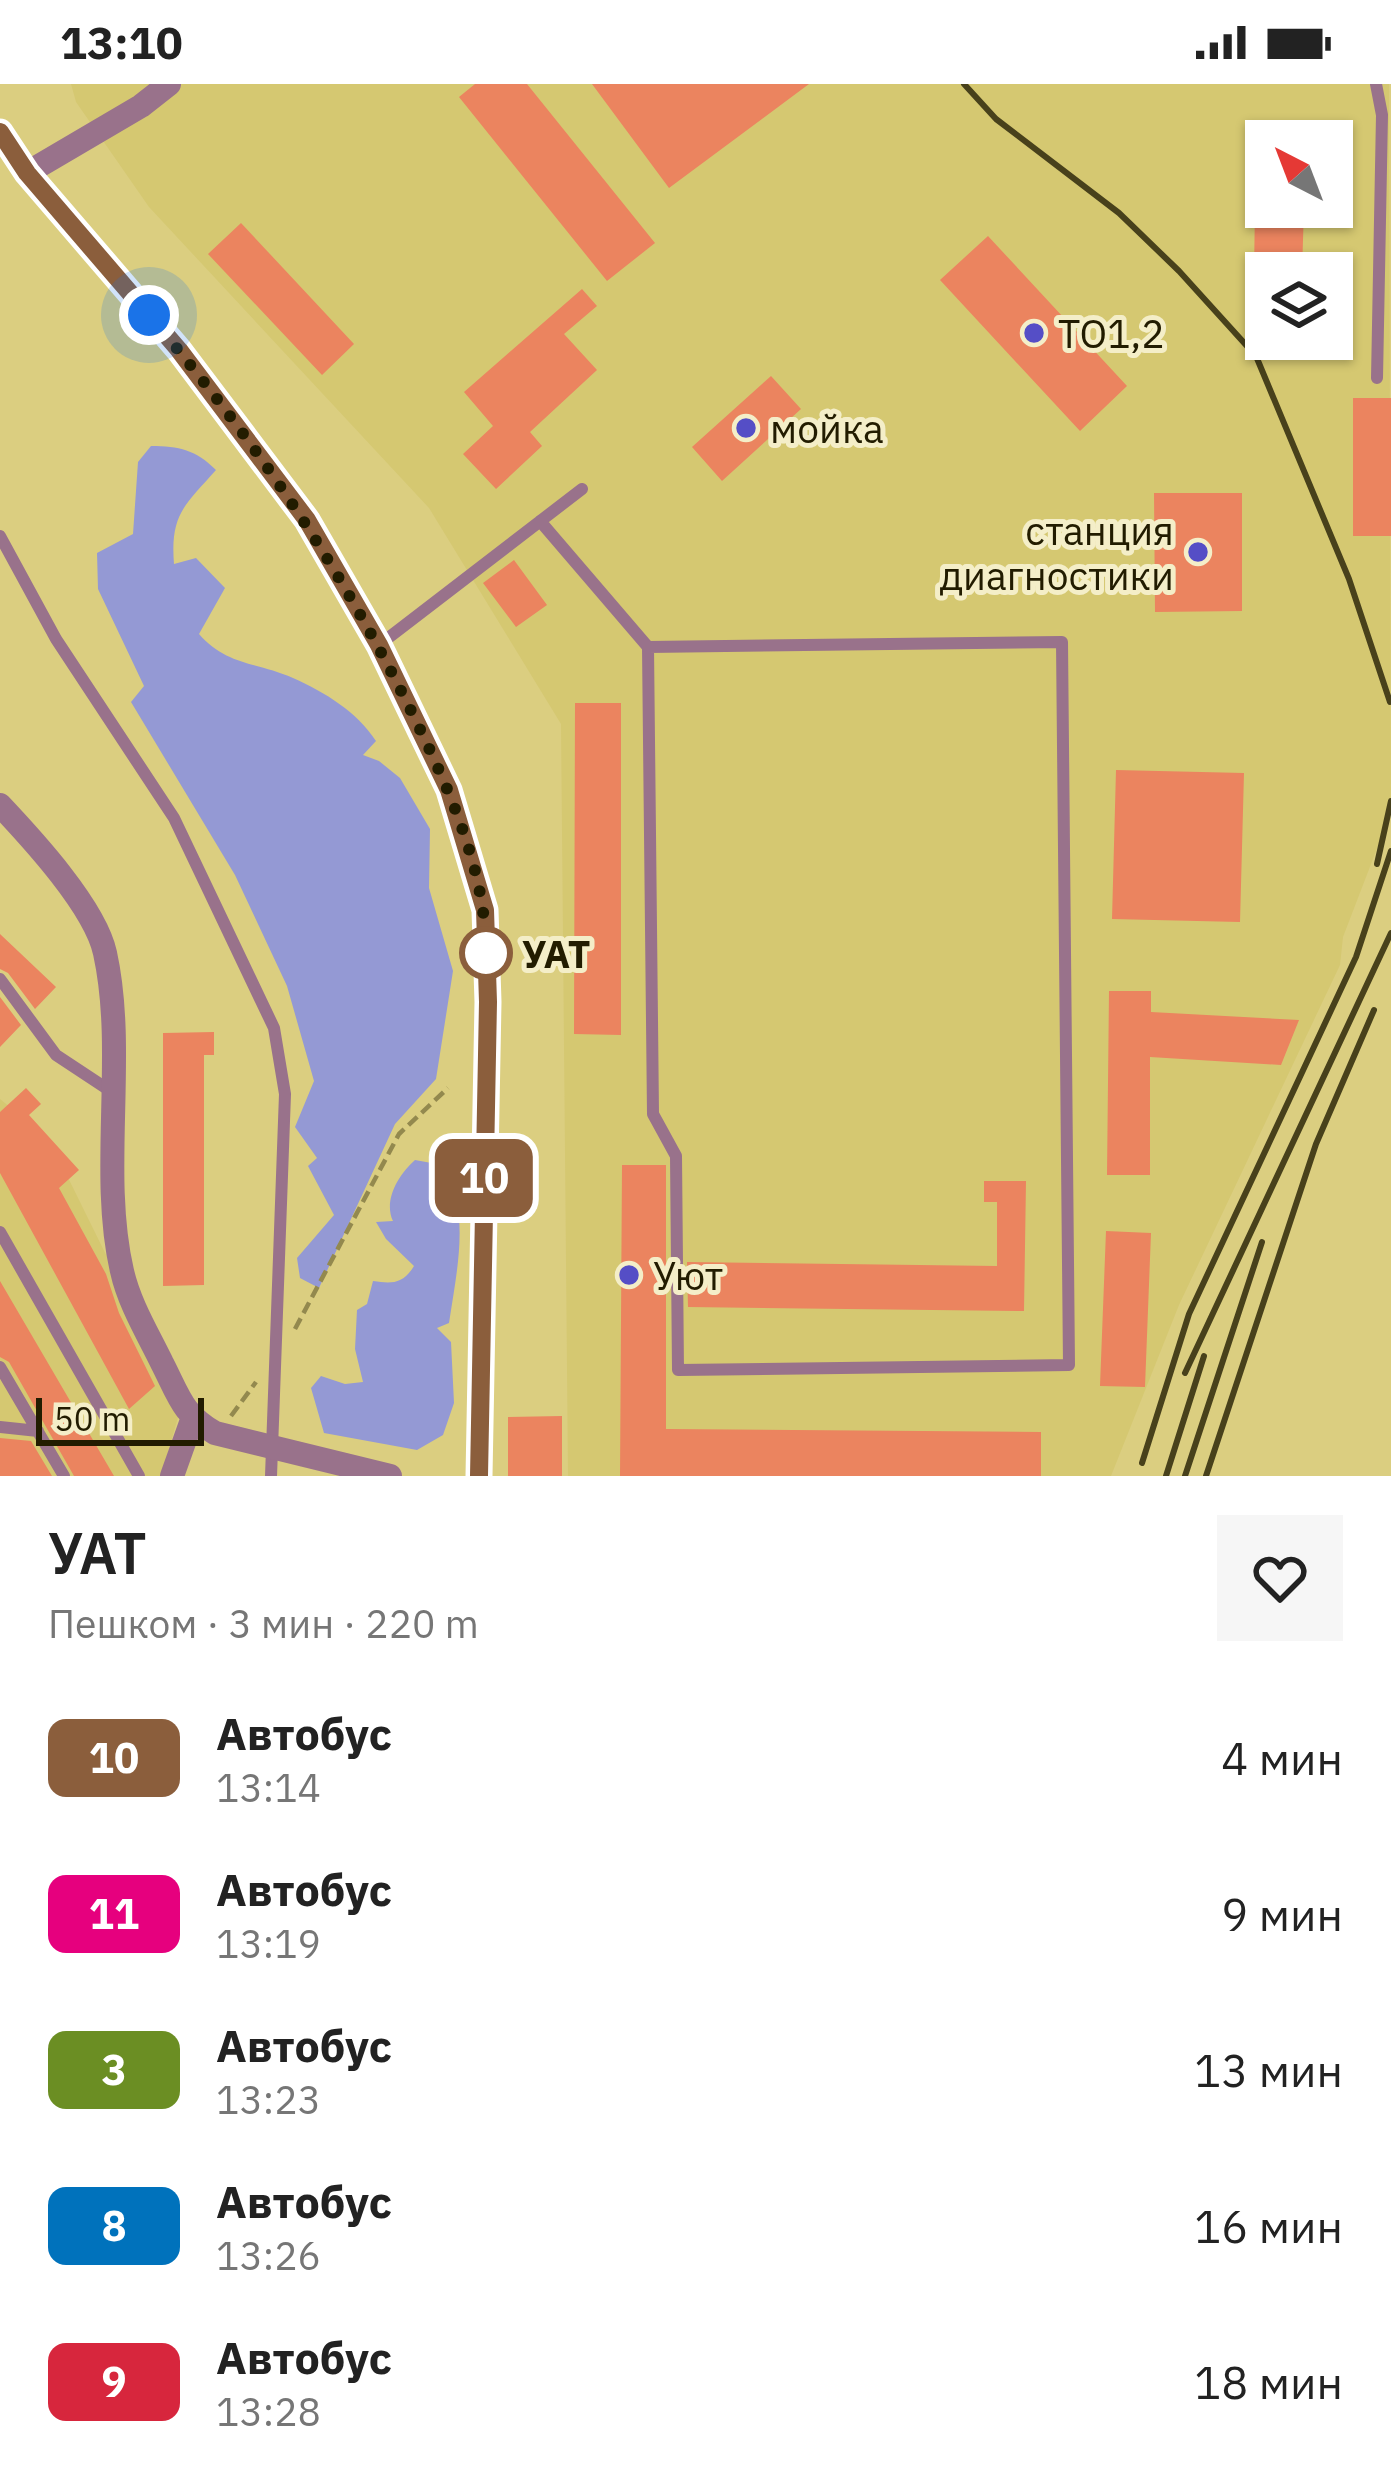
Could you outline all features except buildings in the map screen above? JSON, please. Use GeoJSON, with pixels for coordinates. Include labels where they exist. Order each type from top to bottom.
{"type":"FeatureCollection","features":[{"type":"Feature","properties":{"kind":"main road"},"geometry":{"type":"LineString","coordinates":[[0,132],[27,173],[179,350],[307,520],[379,645],[449,790],[485,910],[488,1002],[478,1476]]}},
{"type":"Feature","properties":{"kind":"street"},"geometry":{"type":"LineString","coordinates":[[27,173],[141,106],[169,84]]}},
{"type":"Feature","properties":{"kind":"street"},"geometry":{"type":"LineString","coordinates":[[0,805],[73,892],[104,949],[115,1094],[115,1215],[122,1272],[192,1420],[215,1433],[390,1476]]}},
{"type":"Feature","properties":{"kind":"street"},"geometry":{"type":"LineString","coordinates":[[172,1476],[192,1420]]}},
{"type":"Feature","properties":{"kind":"lane"},"geometry":{"type":"LineString","coordinates":[[1376,84],[1382,115],[1377,377]]}},
{"type":"Feature","properties":{"kind":"lane"},"geometry":{"type":"LineString","coordinates":[[379,645],[582,489]]}},
{"type":"Feature","properties":{"kind":"lane"},"geometry":{"type":"LineString","coordinates":[[540,521],[648,647],[653,1114],[676,1156],[678,1370],[1070,1365],[1062,642],[648,647]]}},
{"type":"Feature","properties":{"kind":"lane"},"geometry":{"type":"LineString","coordinates":[[0,536],[56,639],[174,818],[274,1028],[285,1094],[271,1476]]}},
{"type":"Feature","properties":{"kind":"lane"},"geometry":{"type":"LineString","coordinates":[[0,979],[56,1054],[115,1094]]}},
{"type":"Feature","properties":{"kind":"lane"},"geometry":{"type":"LineString","coordinates":[[0,1232],[139,1476]]}},
{"type":"Feature","properties":{"kind":"lane"},"geometry":{"type":"LineString","coordinates":[[0,1367],[64,1476]]}},
{"type":"Feature","properties":{"kind":"lane"},"geometry":{"type":"LineString","coordinates":[[0,1426],[38,1431]]}},
{"type":"Feature","properties":{"kind":"path"},"geometry":{"type":"LineString","coordinates":[[215,1433],[276,1356],[319,1288],[399,1134],[448,1088]]}},
{"type":"Feature","properties":{"kind":"shaded area","name":"УАТ"},"geometry":{"type":"Polygon","coordinates":[[[71,84],[1389,84],[1391,812],[1343,937],[1340,965],[1179,1305],[1111,1476],[568,1476],[561,724],[429,508],[149,207],[76,102],[71,84]]]}},
{"type":"Feature","properties":{"kind":"shaded area"},"geometry":{"type":"Polygon","coordinates":[[[151,446],[186,450],[216,470],[188,502],[175,533],[174,564],[196,558],[225,588],[199,634],[220,652],[293,678],[350,712],[376,741],[363,755],[400,778],[430,829],[429,888],[453,971],[436,1079],[395,1124],[319,1288],[300,1278],[297,1258],[334,1215],[308,1166],[317,1158],[295,1127],[314,1081],[287,986],[235,875],[131,702],[144,686],[98,589],[97,553],[133,534],[138,462],[151,446]]]}},
{"type":"Feature","properties":{"kind":"shaded area"},"geometry":{"type":"Polygon","coordinates":[[[0,1099],[49,1139],[181,1407],[161,1476],[0,1476],[0,1099]]]}},
{"type":"Feature","properties":{"kind":"shaded area"},"geometry":{"type":"Polygon","coordinates":[[[415,1160],[448,1166],[459,1225],[449,1323],[437,1328],[451,1342],[454,1403],[443,1435],[417,1450],[324,1433],[311,1388],[321,1376],[345,1384],[363,1382],[355,1349],[357,1310],[367,1304],[373,1281],[397,1281],[414,1266],[376,1222],[393,1221],[394,1188],[415,1160]]]}},
{"type":"Feature","properties":{"kind":"railway"},"geometry":{"type":"LineString","coordinates":[[964,84],[996,119],[1119,213],[1256,356],[1349,579],[1390,702]]}},
{"type":"Feature","properties":{"kind":"railway"},"geometry":{"type":"LineString","coordinates":[[1377,864],[1391,801]]}},
{"type":"Feature","properties":{"kind":"railway"},"geometry":{"type":"LineString","coordinates":[[1142,1463],[1189,1314],[1356,957],[1391,851]]}},
{"type":"Feature","properties":{"kind":"railway"},"geometry":{"type":"LineString","coordinates":[[1185,1373],[1391,933]]}},
{"type":"Feature","properties":{"kind":"railway"},"geometry":{"type":"LineString","coordinates":[[1206,1476],[1316,1144],[1374,1010]]}},
{"type":"Feature","properties":{"kind":"railway"},"geometry":{"type":"LineString","coordinates":[[1185,1476],[1262,1242]]}},
{"type":"Feature","properties":{"kind":"railway"},"geometry":{"type":"LineString","coordinates":[[1166,1476],[1204,1356]]}},
{"type":"Feature","properties":{"kind":"bus line","name":"10"},"geometry":{"type":"LineString","coordinates":[[0,132],[27,173],[179,350],[307,520],[379,645],[449,790],[485,910],[488,1002],[479,1476]]}},
{"type":"Feature","properties":{"kind":"place","name":"ТО1,2"},"geometry":{"type":"Point","coordinates":[1034,333]}},
{"type":"Feature","properties":{"kind":"place","name":"мойка"},"geometry":{"type":"Point","coordinates":[746,428]}},
{"type":"Feature","properties":{"kind":"place","name":"станция диагностики"},"geometry":{"type":"Point","coordinates":[1198,552]}},
{"type":"Feature","properties":{"kind":"place","name":"УАТ"},"geometry":{"type":"Point","coordinates":[486,953]}},
{"type":"Feature","properties":{"kind":"place","name":"Уют"},"geometry":{"type":"Point","coordinates":[629,1275]}},
{"type":"Feature","properties":{"kind":"route"},"geometry":{"type":"LineString","coordinates":[[149,315],[253,444],[307,520],[379,645],[449,790],[485,910],[486,953]]}}]}
